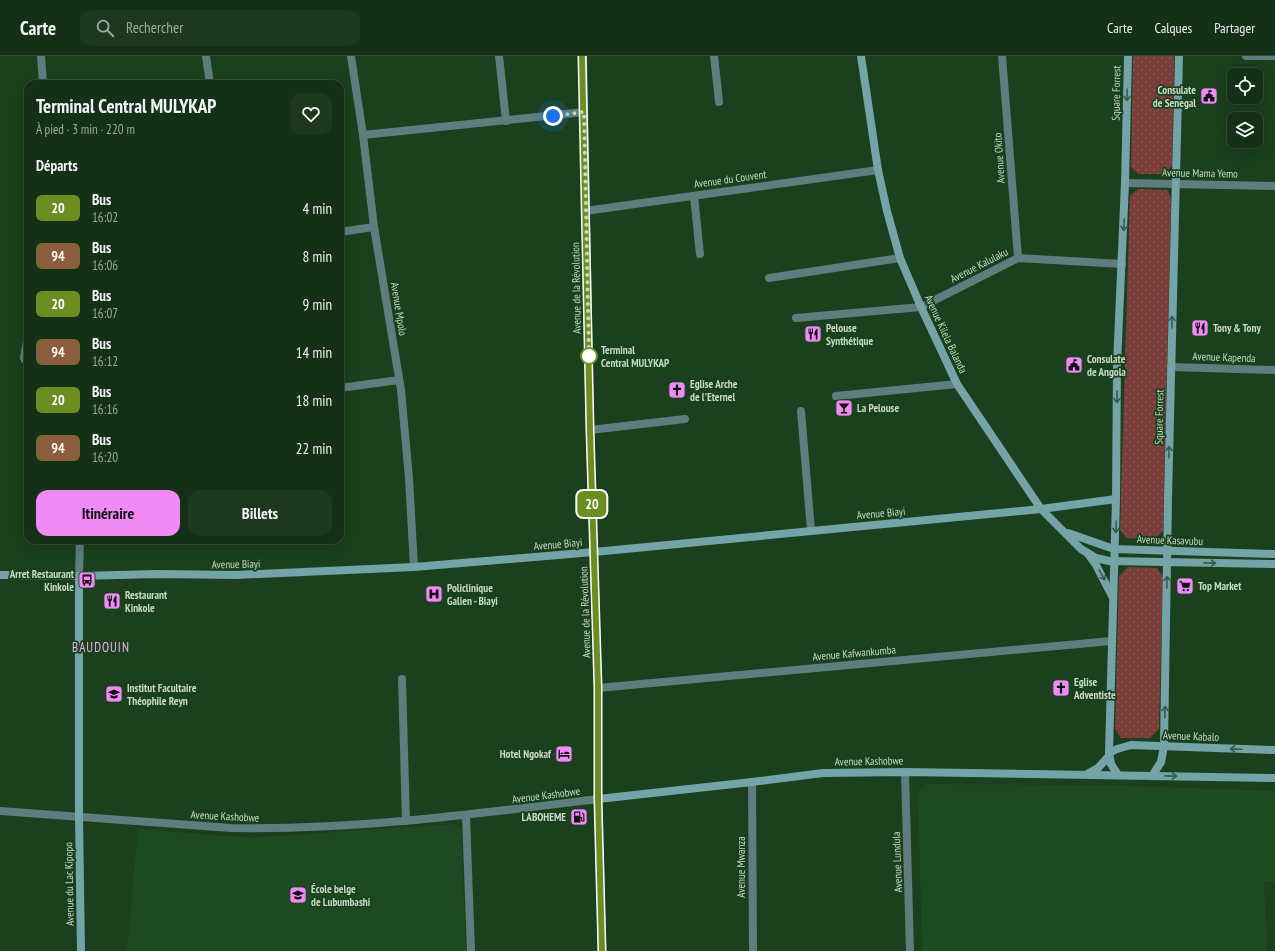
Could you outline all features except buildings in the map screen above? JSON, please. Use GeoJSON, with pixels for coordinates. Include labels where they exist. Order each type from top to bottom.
{"type":"FeatureCollection","features":[{"type":"Feature","properties":{"kind":"street"},"geometry":{"type":"LineString","coordinates":[[41,56],[43,80]]}},
{"type":"Feature","properties":{"kind":"street"},"geometry":{"type":"LineString","coordinates":[[206,56],[209,80]]}},
{"type":"Feature","properties":{"kind":"street","name":"Avenue Mpolo"},"geometry":{"type":"LineString","coordinates":[[351,56],[363,135],[374,227],[399,380],[409,478],[414,567]]}},
{"type":"Feature","properties":{"kind":"street"},"geometry":{"type":"LineString","coordinates":[[499,56],[506,121]]}},
{"type":"Feature","properties":{"kind":"street","name":"Avenue de la Révolution"},"geometry":{"type":"LineString","coordinates":[[582,56],[590,430],[598,688],[598,799],[602,951]]}},
{"type":"Feature","properties":{"kind":"street"},"geometry":{"type":"LineString","coordinates":[[714,56],[719,102]]}},
{"type":"Feature","properties":{"kind":"street","name":"Avenue Kilela Balanda"},"geometry":{"type":"LineString","coordinates":[[861,56],[878,170],[887,211],[900,258],[957,384],[1041,509],[1088,554],[1102,560],[1115,561]]}},
{"type":"Feature","properties":{"kind":"street","name":"Avenue Okito"},"geometry":{"type":"LineString","coordinates":[[1002,56],[1018,258]]}},
{"type":"Feature","properties":{"kind":"street","name":"Square Forrest"},"geometry":{"type":"LineString","coordinates":[[1118,776],[1111,764],[1109,755],[1111,641],[1115,561],[1117,364],[1125,183],[1128,56]]}},
{"type":"Feature","properties":{"kind":"street","name":"Square Forrest"},"geometry":{"type":"LineString","coordinates":[[1152,776],[1161,762],[1164,746],[1171,366],[1179,56]]}},
{"type":"Feature","properties":{"kind":"street"},"geometry":{"type":"LineString","coordinates":[[1246,56],[1275,56]]}},
{"type":"Feature","properties":{"kind":"street"},"geometry":{"type":"LineString","coordinates":[[363,135],[584,112]]}},
{"type":"Feature","properties":{"kind":"street","name":"Avenue du Couvent"},"geometry":{"type":"LineString","coordinates":[[585,211],[878,170]]}},
{"type":"Feature","properties":{"kind":"street","name":"Avenue Mama Yemo"},"geometry":{"type":"LineString","coordinates":[[1125,183],[1275,186]]}},
{"type":"Feature","properties":{"kind":"street"},"geometry":{"type":"LineString","coordinates":[[694,196],[700,254]]}},
{"type":"Feature","properties":{"kind":"street"},"geometry":{"type":"LineString","coordinates":[[344,231],[374,227]]}},
{"type":"Feature","properties":{"kind":"street"},"geometry":{"type":"LineString","coordinates":[[769,278],[900,258]]}},
{"type":"Feature","properties":{"kind":"street","name":"Avenue Kalulaku"},"geometry":{"type":"LineString","coordinates":[[921,307],[1018,258],[1122,264]]}},
{"type":"Feature","properties":{"kind":"street"},"geometry":{"type":"LineString","coordinates":[[796,318],[921,307]]}},
{"type":"Feature","properties":{"kind":"street","name":"Avenue Kapenda"},"geometry":{"type":"LineString","coordinates":[[1171,366],[1275,370]]}},
{"type":"Feature","properties":{"kind":"street"},"geometry":{"type":"LineString","coordinates":[[344,387],[399,380]]}},
{"type":"Feature","properties":{"kind":"street"},"geometry":{"type":"LineString","coordinates":[[836,396],[957,384]]}},
{"type":"Feature","properties":{"kind":"street"},"geometry":{"type":"LineString","coordinates":[[802,411],[811,530]]}},
{"type":"Feature","properties":{"kind":"street"},"geometry":{"type":"LineString","coordinates":[[590,430],[684,419]]}},
{"type":"Feature","properties":{"kind":"street","name":"Avenue Biayi"},"geometry":{"type":"LineString","coordinates":[[0,575],[236,575],[414,567],[594,552],[1041,509],[1116,499]]}},
{"type":"Feature","properties":{"kind":"street","name":"Avenue Kasavubu"},"geometry":{"type":"LineString","coordinates":[[1067,533],[1107,548],[1115,549],[1275,554]]}},
{"type":"Feature","properties":{"kind":"street"},"geometry":{"type":"LineString","coordinates":[[79,576],[80,544]]}},
{"type":"Feature","properties":{"kind":"street"},"geometry":{"type":"LineString","coordinates":[[1088,554],[1113,598]]}},
{"type":"Feature","properties":{"kind":"street","name":"Avenue Kasavubu"},"geometry":{"type":"LineString","coordinates":[[1115,561],[1275,564]]}},
{"type":"Feature","properties":{"kind":"street","name":"Avenue du Lac Kipopo"},"geometry":{"type":"LineString","coordinates":[[79,576],[79,817],[81,951]]}},
{"type":"Feature","properties":{"kind":"street","name":"Avenue Kafwankumba"},"geometry":{"type":"LineString","coordinates":[[598,688],[1111,641]]}},
{"type":"Feature","properties":{"kind":"street"},"geometry":{"type":"LineString","coordinates":[[402,679],[406,821]]}},
{"type":"Feature","properties":{"kind":"street","name":"Avenue Kabalo"},"geometry":{"type":"LineString","coordinates":[[1109,755],[1117,749],[1131,745],[1275,750]]}},
{"type":"Feature","properties":{"kind":"street"},"geometry":{"type":"LineString","coordinates":[[1086,775],[1098,768],[1109,755]]}},
{"type":"Feature","properties":{"kind":"street","name":"Avenue Kashobwe"},"geometry":{"type":"LineString","coordinates":[[0,811],[231,828],[258,828],[406,821],[466,816],[823,773],[905,772],[1118,776]]}},
{"type":"Feature","properties":{"kind":"street","name":"Avenue Lundula"},"geometry":{"type":"LineString","coordinates":[[905,772],[910,951]]}},
{"type":"Feature","properties":{"kind":"street"},"geometry":{"type":"LineString","coordinates":[[1118,776],[1275,778]]}},
{"type":"Feature","properties":{"kind":"street","name":"Avenue Mwanza"},"geometry":{"type":"LineString","coordinates":[[752,782],[753,951]]}},
{"type":"Feature","properties":{"kind":"street"},"geometry":{"type":"LineString","coordinates":[[466,816],[471,951]]}},
{"type":"Feature","properties":{"kind":"shaded area"},"geometry":{"type":"Polygon","coordinates":[[[1133,56],[1174,56],[1172,165],[1166,174],[1138,174],[1131,167],[1133,56]]]}},
{"type":"Feature","properties":{"kind":"shaded area"},"geometry":{"type":"Polygon","coordinates":[[[1138,189],[1167,190],[1171,198],[1163,530],[1155,539],[1127,538],[1120,530],[1130,196],[1138,189]]]}},
{"type":"Feature","properties":{"kind":"shaded area"},"geometry":{"type":"Polygon","coordinates":[[[1128,567],[1157,568],[1163,576],[1159,729],[1150,738],[1121,738],[1115,729],[1119,576],[1128,567]]]}},
{"type":"Feature","properties":{"kind":"shaded area"},"geometry":{"type":"Polygon","coordinates":[[[927,784],[1105,785],[1275,791],[1275,882],[1264,882],[1267,951],[922,951],[918,792],[927,784]]]}},
{"type":"Feature","properties":{"kind":"shaded area","name":"École belge de Lubumbashi"},"geometry":{"type":"Polygon","coordinates":[[[455,824],[461,829],[466,951],[127,951],[138,829],[250,838],[455,824]]]}},
{"type":"Feature","properties":{"kind":"bus line","name":"20"},"geometry":{"type":"LineString","coordinates":[[582,56],[590,430],[598,688],[598,799],[602,951]]}},
{"type":"Feature","properties":{"kind":"place","name":"Consulate de Senegal"},"geometry":{"type":"Point","coordinates":[1209,96]}},
{"type":"Feature","properties":{"kind":"place","name":"Tony & Tony"},"geometry":{"type":"Point","coordinates":[1200,328]}},
{"type":"Feature","properties":{"kind":"place","name":"Pelouse Synthétique"},"geometry":{"type":"Point","coordinates":[813,334]}},
{"type":"Feature","properties":{"kind":"place","name":"Terminal Central MULYKAP"},"geometry":{"type":"Point","coordinates":[589,356]}},
{"type":"Feature","properties":{"kind":"place","name":"Consulate de Angola"},"geometry":{"type":"Point","coordinates":[1074,365]}},
{"type":"Feature","properties":{"kind":"place","name":"Eglise Arche de l'Eternel"},"geometry":{"type":"Point","coordinates":[677,390]}},
{"type":"Feature","properties":{"kind":"place","name":"La Pelouse"},"geometry":{"type":"Point","coordinates":[844,408]}},
{"type":"Feature","properties":{"kind":"place","name":"Arret Restaurant Kinkole"},"geometry":{"type":"Point","coordinates":[87,580]}},
{"type":"Feature","properties":{"kind":"place","name":"Top Market"},"geometry":{"type":"Point","coordinates":[1185,586]}},
{"type":"Feature","properties":{"kind":"place","name":"Policlinique Galien - Biayi"},"geometry":{"type":"Point","coordinates":[434,594]}},
{"type":"Feature","properties":{"kind":"place","name":"Restaurant Kinkole"},"geometry":{"type":"Point","coordinates":[112,601]}},
{"type":"Feature","properties":{"kind":"place","name":"Eglise Adventiste"},"geometry":{"type":"Point","coordinates":[1061,688]}},
{"type":"Feature","properties":{"kind":"place","name":"Institut Facultaire Théophile Reyn"},"geometry":{"type":"Point","coordinates":[114,694]}},
{"type":"Feature","properties":{"kind":"place","name":"Hotel Ngokaf"},"geometry":{"type":"Point","coordinates":[564,754]}},
{"type":"Feature","properties":{"kind":"place","name":"LABOHEME"},"geometry":{"type":"Point","coordinates":[579,817]}},
{"type":"Feature","properties":{"kind":"place","name":"École belge de Lubumbashi"},"geometry":{"type":"Point","coordinates":[298,895]}},
{"type":"Feature","properties":{"kind":"district","name":"BAUDOUIN"},"geometry":{"type":"Point","coordinates":[101,647]}},
{"type":"Feature","properties":{"kind":"route"},"geometry":{"type":"LineString","coordinates":[[553,116],[584,112],[589,356]]}}]}
